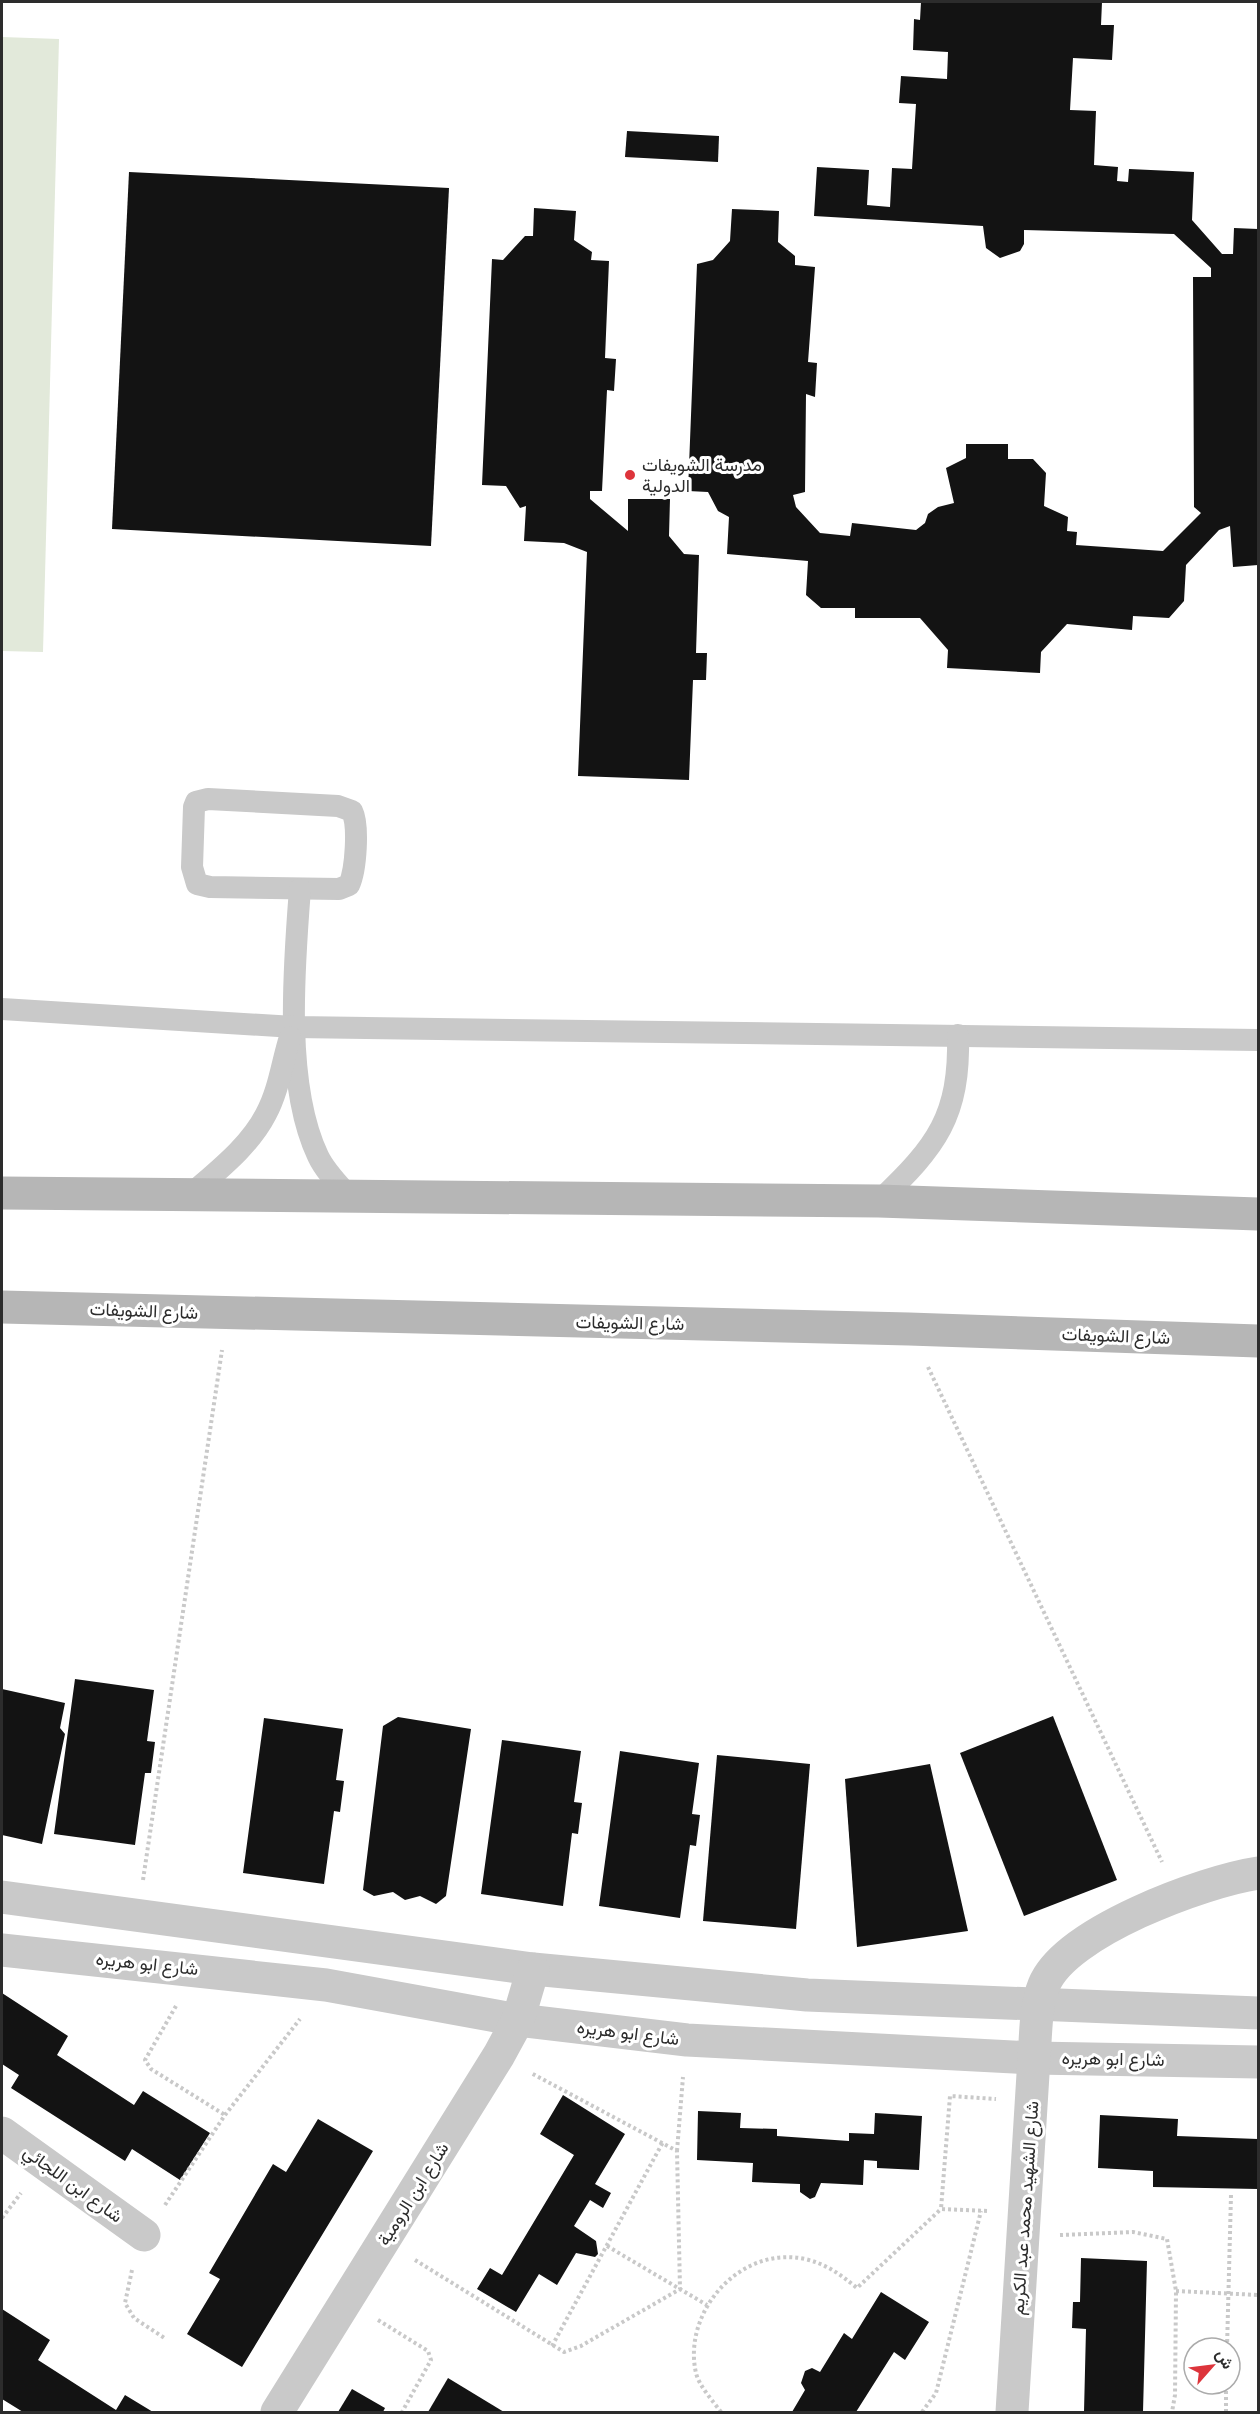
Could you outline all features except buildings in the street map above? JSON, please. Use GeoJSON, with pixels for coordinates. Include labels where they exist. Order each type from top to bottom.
{"type":"FeatureCollection","features":[{"type":"Feature","properties":{"kind":"main road"},"geometry":{"type":"LineString","coordinates":[[2,1193],[879,1201],[1258,1214]]}},
{"type":"Feature","properties":{"kind":"main road","name":"شارع الشويفات"},"geometry":{"type":"LineString","coordinates":[[2,1307],[909,1329],[1258,1341]]}},
{"type":"Feature","properties":{"kind":"street","name":"شارع الشهيد محمد عبد الكريم"},"geometry":{"type":"LineString","coordinates":[[1012,2412],[1034,2058],[1039,2005],[1044,1985],[1057,1963],[1080,1944],[1178,1895],[1258,1873]]}},
{"type":"Feature","properties":{"kind":"street"},"geometry":{"type":"LineString","coordinates":[[2,1897],[533,1969],[807,1995],[1258,2013]]}},
{"type":"Feature","properties":{"kind":"street","name":"شارع ابو هريره"},"geometry":{"type":"LineString","coordinates":[[2,1950],[200,1970],[326,1986],[518,2020],[687,2040],[1034,2058],[1258,2062]]}},
{"type":"Feature","properties":{"kind":"street","name":"شارع ابن الرومية"},"geometry":{"type":"LineString","coordinates":[[277,2412],[499,2055],[518,2020],[533,1969]]}},
{"type":"Feature","properties":{"kind":"street","name":"شارع ابن اللجائي"},"geometry":{"type":"LineString","coordinates":[[2,2133],[144,2235]]}},
{"type":"Feature","properties":{"kind":"lane"},"geometry":{"type":"LineString","coordinates":[[208,799],[338,806],[351,811],[355,817],[355,837],[354,872],[349,885],[339,889],[300,889],[210,887],[197,884],[192,867],[193,815],[196,802],[208,799]]}},
{"type":"Feature","properties":{"kind":"lane"},"geometry":{"type":"LineString","coordinates":[[300,889],[294,1027],[304,1110],[318,1156],[349,1196]]}},
{"type":"Feature","properties":{"kind":"lane"},"geometry":{"type":"LineString","coordinates":[[2,1009],[294,1027],[1258,1040]]}},
{"type":"Feature","properties":{"kind":"lane"},"geometry":{"type":"LineString","coordinates":[[190,1195],[226,1164],[257,1130],[276,1088],[294,1027]]}},
{"type":"Feature","properties":{"kind":"lane"},"geometry":{"type":"LineString","coordinates":[[879,1201],[920,1161],[947,1118],[959,1070],[958,1035]]}},
{"type":"Feature","properties":{"kind":"path"},"geometry":{"type":"LineString","coordinates":[[138,1914],[228,1314]]}},
{"type":"Feature","properties":{"kind":"path"},"geometry":{"type":"LineString","coordinates":[[909,1329],[1178,1895]]}},
{"type":"Feature","properties":{"kind":"path"},"geometry":{"type":"LineString","coordinates":[[200,1970],[149,2049],[145,2060],[151,2069],[225,2115]]}},
{"type":"Feature","properties":{"kind":"path"},"geometry":{"type":"LineString","coordinates":[[166,2339],[134,2318],[125,2302],[127,2285],[144,2235],[225,2115],[326,1986]]}},
{"type":"Feature","properties":{"kind":"path"},"geometry":{"type":"LineString","coordinates":[[680,2289],[676,2151],[687,2040]]}},
{"type":"Feature","properties":{"kind":"path"},"geometry":{"type":"LineString","coordinates":[[499,2055],[676,2151]]}},
{"type":"Feature","properties":{"kind":"path"},"geometry":{"type":"LineString","coordinates":[[721,2412],[697,2375],[694,2345],[702,2314],[718,2289],[742,2269],[772,2259],[802,2259],[832,2268],[857,2288],[941,2209],[950,2096],[1032,2101]]}},
{"type":"Feature","properties":{"kind":"path"},"geometry":{"type":"LineString","coordinates":[[552,2346],[663,2142]]}},
{"type":"Feature","properties":{"kind":"path"},"geometry":{"type":"LineString","coordinates":[[1227,2336],[1231,2195]]}},
{"type":"Feature","properties":{"kind":"path"},"geometry":{"type":"LineString","coordinates":[[941,2209],[981,2211],[1025,2223],[1133,2232],[1167,2239],[1176,2292],[1175,2395],[1172,2412]]}},
{"type":"Feature","properties":{"kind":"path"},"geometry":{"type":"LineString","coordinates":[[922,2412],[936,2393],[981,2211]]}},
{"type":"Feature","properties":{"kind":"path"},"geometry":{"type":"LineString","coordinates":[[384,2241],[564,2352],[581,2346],[680,2289]]}},
{"type":"Feature","properties":{"kind":"path"},"geometry":{"type":"LineString","coordinates":[[607,2246],[707,2305]]}},
{"type":"Feature","properties":{"kind":"path"},"geometry":{"type":"LineString","coordinates":[[1176,2292],[1229,2292],[1258,2295]]}},
{"type":"Feature","properties":{"kind":"path"},"geometry":{"type":"LineString","coordinates":[[347,2301],[429,2351],[431,2360],[402,2412]]}},
{"type":"Feature","properties":{"kind":"path"},"geometry":{"type":"LineString","coordinates":[[1226,2396],[1226,2412]]}},
{"type":"Feature","properties":{"kind":"green space"},"geometry":{"type":"Polygon","coordinates":[[[2,37],[59,39],[43,652],[2,651],[2,37]]]}},
{"type":"Feature","properties":{"kind":"place","name":"مدرسة الشويفات الدولية"},"geometry":{"type":"Point","coordinates":[630,475]}}]}
